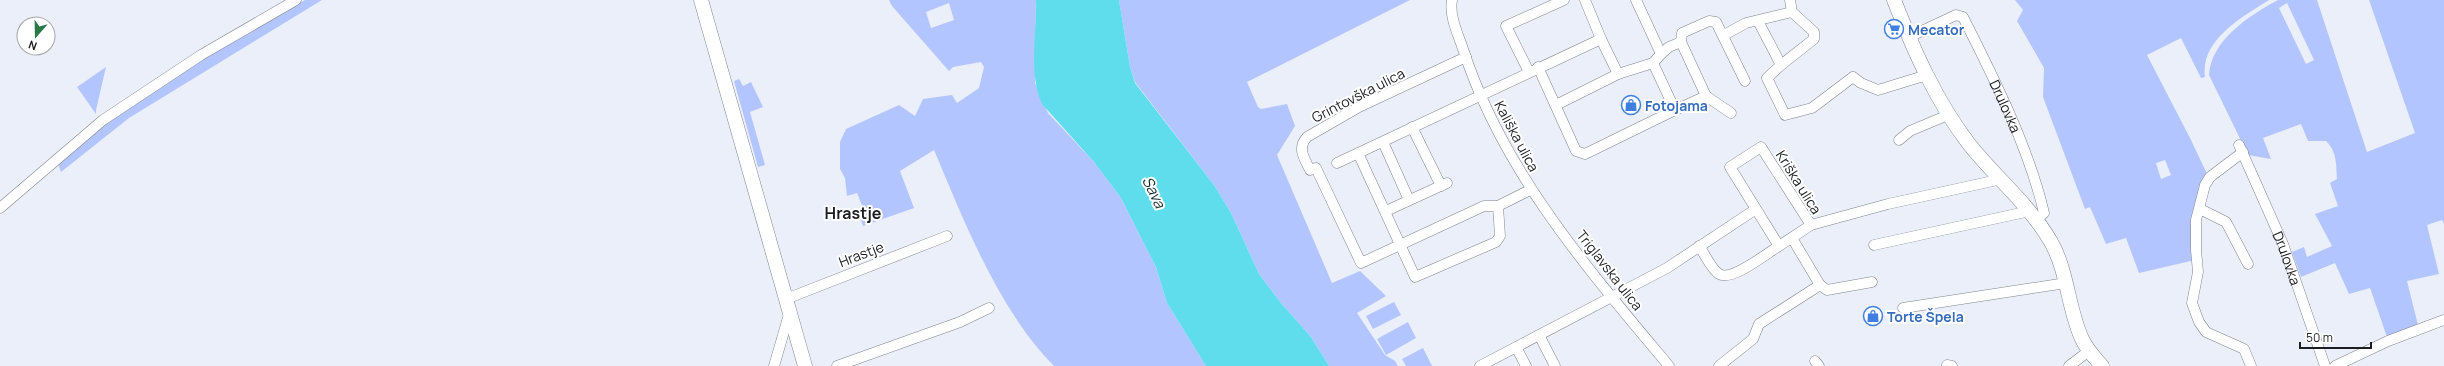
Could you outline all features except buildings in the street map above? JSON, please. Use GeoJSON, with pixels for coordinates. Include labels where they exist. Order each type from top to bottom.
{"type":"FeatureCollection","features":[{"type":"Feature","properties":{"kind":"street"},"geometry":{"type":"LineString","coordinates":[[0,208],[103,120],[201,56],[296,0]]}},
{"type":"Feature","properties":{"kind":"street"},"geometry":{"type":"LineString","coordinates":[[701,0],[805,366]]}},
{"type":"Feature","properties":{"kind":"street","name":"Kališka ulica"},"geometry":{"type":"LineString","coordinates":[[1452,0],[1450,9],[1480,95],[1502,144],[1530,190]]}},
{"type":"Feature","properties":{"kind":"street"},"geometry":{"type":"LineString","coordinates":[[1564,0],[1506,26],[1556,104],[1576,152],[1585,154],[1706,96]]}},
{"type":"Feature","properties":{"kind":"street"},"geometry":{"type":"LineString","coordinates":[[1636,0],[1661,54]]}},
{"type":"Feature","properties":{"kind":"street"},"geometry":{"type":"LineString","coordinates":[[1790,0],[1792,12],[1814,32],[1814,39],[1781,64],[1767,78],[1785,115],[1812,108],[1853,77],[1861,83],[1878,90],[1927,75]]}},
{"type":"Feature","properties":{"kind":"street"},"geometry":{"type":"LineString","coordinates":[[1894,0],[1909,37],[1948,115],[1970,146],[2034,215],[2052,243],[2066,283],[2080,332],[2089,351],[2102,366]]}},
{"type":"Feature","properties":{"kind":"street"},"geometry":{"type":"LineString","coordinates":[[1587,1],[1601,39],[1618,74]]}},
{"type":"Feature","properties":{"kind":"street"},"geometry":{"type":"LineString","coordinates":[[1724,35],[1746,23],[1792,12]]}},
{"type":"Feature","properties":{"kind":"street","name":"Drulovka"},"geometry":{"type":"LineString","coordinates":[[1909,37],[1956,15],[1962,17],[2009,115],[2040,197],[2044,213],[2034,215]]}},
{"type":"Feature","properties":{"kind":"street"},"geometry":{"type":"LineString","coordinates":[[1732,113],[1706,96],[1681,42],[1682,33],[1709,21],[1716,22],[1724,35],[1746,81]]}},
{"type":"Feature","properties":{"kind":"street"},"geometry":{"type":"LineString","coordinates":[[1758,21],[1781,64]]}},
{"type":"Feature","properties":{"kind":"street","name":"Kališka ulica"},"geometry":{"type":"LineString","coordinates":[[1480,95],[1601,39]]}},
{"type":"Feature","properties":{"kind":"street"},"geometry":{"type":"LineString","coordinates":[[1556,104],[1618,74],[1653,63],[1669,47],[1681,42]]}},
{"type":"Feature","properties":{"kind":"street","name":"Grintovška ulica"},"geometry":{"type":"LineString","coordinates":[[1466,57],[1359,107],[1307,137],[1302,142],[1301,152],[1310,170],[1316,168],[1361,263],[1484,206],[1498,206],[1530,190]]}},
{"type":"Feature","properties":{"kind":"street"},"geometry":{"type":"LineString","coordinates":[[1653,63],[1675,110]]}},
{"type":"Feature","properties":{"kind":"street"},"geometry":{"type":"LineString","coordinates":[[1337,163],[1480,95]]}},
{"type":"Feature","properties":{"kind":"street"},"geometry":{"type":"LineString","coordinates":[[1899,140],[1910,131],[1948,115]]}},
{"type":"Feature","properties":{"kind":"street"},"geometry":{"type":"LineString","coordinates":[[1386,211],[1444,184],[1412,127]]}},
{"type":"Feature","properties":{"kind":"street"},"geometry":{"type":"LineString","coordinates":[[1383,142],[1409,200]]}},
{"type":"Feature","properties":{"kind":"street","name":"Kriška ulica"},"geometry":{"type":"LineString","coordinates":[[1699,246],[1718,273],[1725,276],[1736,274],[1792,238],[1811,225],[1761,147],[1730,167],[1779,246]]}},
{"type":"Feature","properties":{"kind":"street","name":"Drulovka"},"geometry":{"type":"LineString","coordinates":[[2251,366],[2244,349],[2206,332],[2199,322],[2192,303],[2198,272],[2195,234],[2205,185],[2210,177],[2241,148],[2283,244],[2325,366]]}},
{"type":"Feature","properties":{"kind":"street"},"geometry":{"type":"LineString","coordinates":[[1358,154],[1386,211],[1415,277],[1496,242],[1500,236],[1498,206]]}},
{"type":"Feature","properties":{"kind":"street"},"geometry":{"type":"LineString","coordinates":[[1811,225],[1888,204],[2002,179]]}},
{"type":"Feature","properties":{"kind":"street","name":"Triglavska ulica"},"geometry":{"type":"LineString","coordinates":[[1530,190],[1611,296],[1670,366]]}},
{"type":"Feature","properties":{"kind":"street"},"geometry":{"type":"LineString","coordinates":[[1480,366],[1667,268],[1756,209]]}},
{"type":"Feature","properties":{"kind":"street"},"geometry":{"type":"LineString","coordinates":[[2200,209],[2226,222],[2248,264]]}},
{"type":"Feature","properties":{"kind":"street"},"geometry":{"type":"LineString","coordinates":[[1874,245],[2034,215]]}},
{"type":"Feature","properties":{"kind":"street","name":"Hrastje"},"geometry":{"type":"LineString","coordinates":[[788,305],[947,236]]}},
{"type":"Feature","properties":{"kind":"street"},"geometry":{"type":"LineString","coordinates":[[1792,238],[1820,285],[1827,290],[1872,282]]}},
{"type":"Feature","properties":{"kind":"street"},"geometry":{"type":"LineString","coordinates":[[1903,308],[2066,283]]}},
{"type":"Feature","properties":{"kind":"street"},"geometry":{"type":"LineString","coordinates":[[1718,366],[1753,339],[1759,324],[1820,285]]}},
{"type":"Feature","properties":{"kind":"street"},"geometry":{"type":"LineString","coordinates":[[774,366],[788,305]]}},
{"type":"Feature","properties":{"kind":"street"},"geometry":{"type":"LineString","coordinates":[[838,366],[960,322],[989,308]]}},
{"type":"Feature","properties":{"kind":"street"},"geometry":{"type":"LineString","coordinates":[[2335,366],[2388,340],[2444,320]]}},
{"type":"Feature","properties":{"kind":"street"},"geometry":{"type":"LineString","coordinates":[[1538,335],[1555,366]]}},
{"type":"Feature","properties":{"kind":"street"},"geometry":{"type":"LineString","coordinates":[[1516,347],[1526,366]]}},
{"type":"Feature","properties":{"kind":"street"},"geometry":{"type":"LineString","coordinates":[[2069,366],[2089,351]]}},
{"type":"Feature","properties":{"kind":"shaded area"},"geometry":{"type":"Polygon","coordinates":[[[305,0],[322,0],[129,118],[61,172],[58,164],[108,122],[202,60],[305,0]]]}},
{"type":"Feature","properties":{"kind":"shaded area"},"geometry":{"type":"Polygon","coordinates":[[[889,0],[1036,0],[1035,83],[1048,113],[1094,162],[1121,198],[1156,267],[1167,303],[1206,366],[1054,366],[1034,344],[1016,319],[1000,292],[971,235],[934,150],[900,171],[914,208],[863,226],[860,217],[865,213],[857,193],[847,196],[845,178],[840,169],[840,142],[846,129],[899,105],[915,116],[923,99],[952,95],[957,103],[979,88],[984,67],[981,62],[953,67],[949,71],[892,6],[889,0]],[[949,3],[926,12],[931,28],[954,20],[949,3]]]}},
{"type":"Feature","properties":{"kind":"shaded area"},"geometry":{"type":"Polygon","coordinates":[[[1119,0],[1410,0],[1247,82],[1258,107],[1261,109],[1287,104],[1295,126],[1277,155],[1332,283],[1360,271],[1386,296],[1357,313],[1385,355],[1395,361],[1398,366],[1329,366],[1311,337],[1281,303],[1259,274],[1231,213],[1214,185],[1135,82],[1130,67],[1119,0]]]}},
{"type":"Feature","properties":{"kind":"shaded area"},"geometry":{"type":"Polygon","coordinates":[[[2015,0],[2269,0],[2236,22],[2216,41],[2209,52],[2205,64],[2205,77],[2201,78],[2181,38],[2147,55],[2208,176],[2195,260],[2139,273],[2126,238],[2106,244],[2090,207],[2085,209],[2043,97],[2044,68],[2017,21],[2023,10],[2015,0]],[[2165,160],[2156,163],[2161,179],[2171,175],[2165,160]]]}},
{"type":"Feature","properties":{"kind":"shaded area"},"geometry":{"type":"Polygon","coordinates":[[[2278,0],[2317,0],[2367,152],[2415,133],[2369,0],[2444,0],[2444,224],[2442,220],[2427,225],[2439,274],[2407,281],[2418,325],[2387,337],[2370,288],[2349,294],[2335,263],[2301,277],[2292,252],[2304,247],[2307,257],[2332,246],[2315,214],[2338,206],[2330,183],[2337,179],[2335,158],[2330,145],[2326,141],[2308,141],[2301,124],[2263,138],[2271,159],[2248,155],[2209,75],[2211,62],[2224,40],[2244,21],[2278,0]],[[2287,3],[2279,8],[2306,64],[2314,60],[2287,3]]]}},
{"type":"Feature","properties":{"kind":"shaded area"},"geometry":{"type":"Polygon","coordinates":[[[106,67],[96,110],[96,114],[77,87],[106,67]]]}},
{"type":"Feature","properties":{"kind":"shaded area"},"geometry":{"type":"Polygon","coordinates":[[[739,79],[743,86],[751,82],[763,107],[750,112],[765,165],[758,167],[734,81],[739,79]]]}},
{"type":"Feature","properties":{"kind":"shaded area"},"geometry":{"type":"Polygon","coordinates":[[[1394,302],[1401,315],[1373,329],[1366,316],[1394,302]]]}},
{"type":"Feature","properties":{"kind":"shaded area"},"geometry":{"type":"Polygon","coordinates":[[[1408,322],[1416,338],[1386,355],[1377,339],[1408,322]]]}},
{"type":"Feature","properties":{"kind":"shaded area"},"geometry":{"type":"Polygon","coordinates":[[[1423,348],[1432,366],[1406,366],[1402,359],[1423,348]]]}},
{"type":"Feature","properties":{"kind":"water","name":"Sava"},"geometry":{"type":"Polygon","coordinates":[[[1036,0],[1119,0],[1130,67],[1135,83],[1214,185],[1231,213],[1259,274],[1281,303],[1311,337],[1329,366],[1206,366],[1167,303],[1156,267],[1121,198],[1094,162],[1042,104],[1035,79],[1034,66],[1036,0]]]}},
{"type":"Feature","properties":{"kind":"place","name":"Mecator"},"geometry":{"type":"Point","coordinates":[1894,29]}},
{"type":"Feature","properties":{"kind":"place","name":"Fotojama"},"geometry":{"type":"Point","coordinates":[1631,105]}},
{"type":"Feature","properties":{"kind":"place","name":"Torte Špela"},"geometry":{"type":"Point","coordinates":[1873,316]}},
{"type":"Feature","properties":{"kind":"district","name":"Hrastje"},"geometry":{"type":"Point","coordinates":[853,213]}}]}
